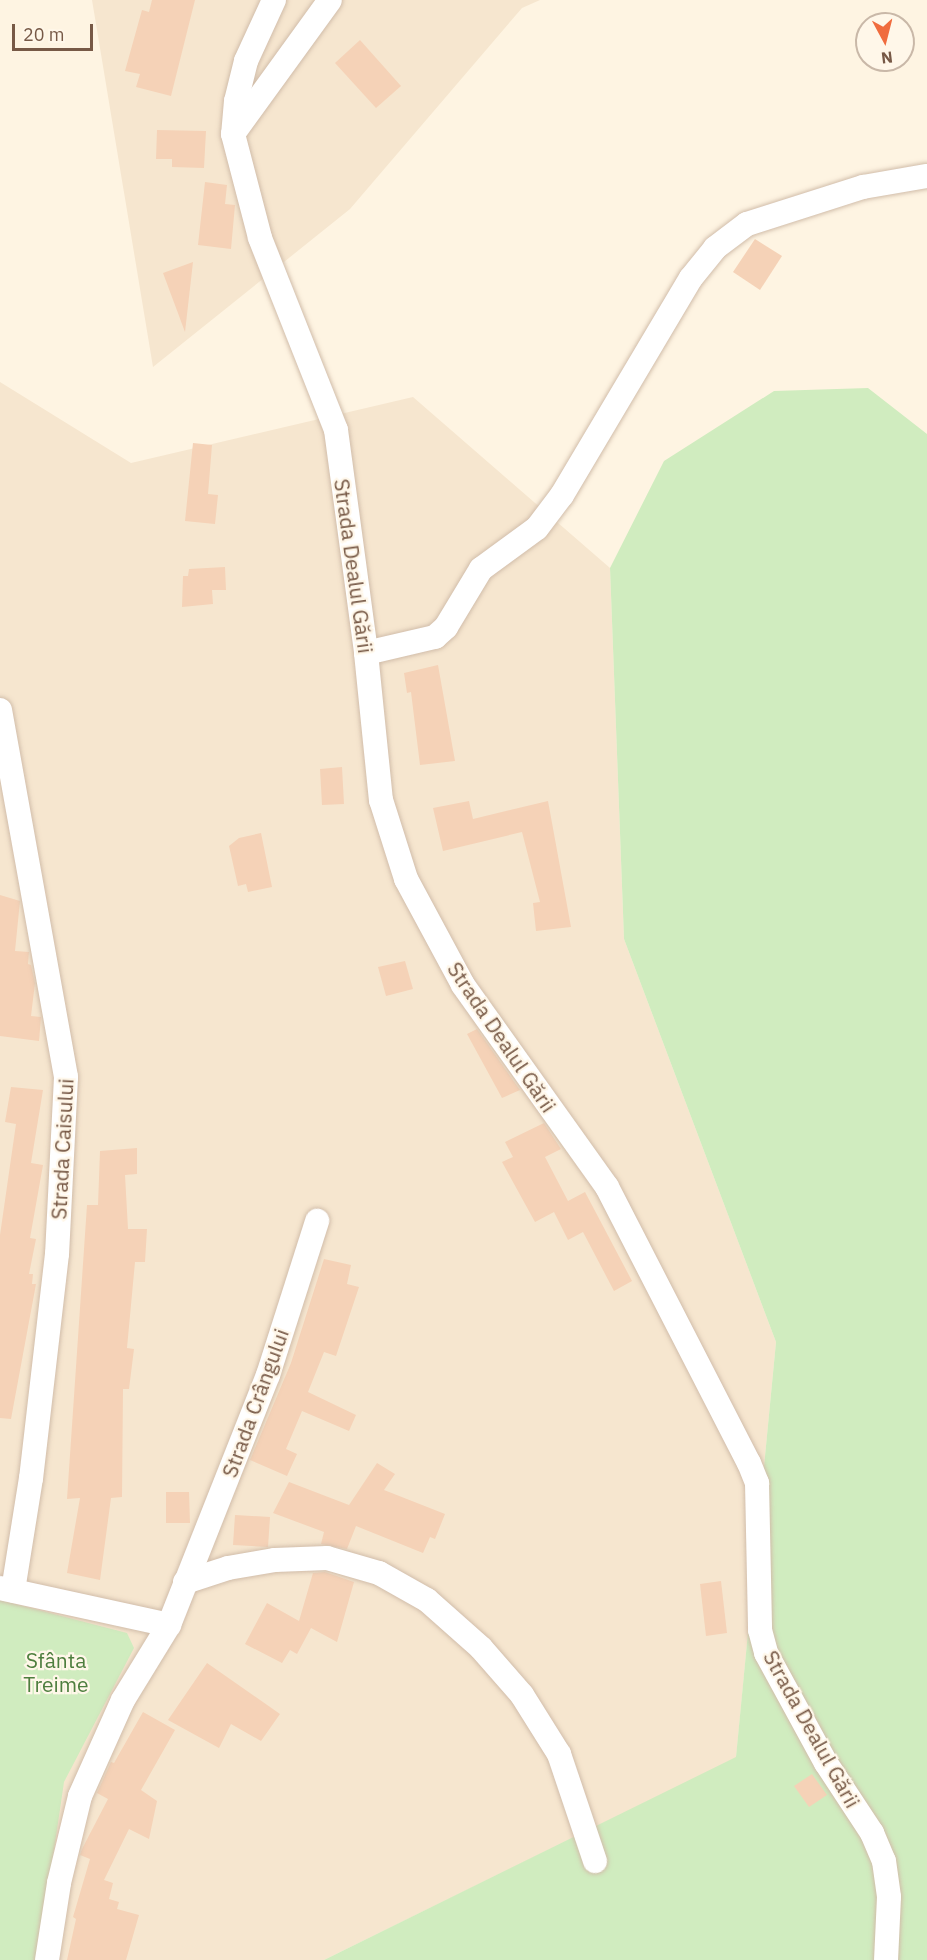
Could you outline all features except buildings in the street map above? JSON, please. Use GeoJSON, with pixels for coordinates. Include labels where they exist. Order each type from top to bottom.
{"type":"FeatureCollection","features":[{"type":"Feature","properties":{"kind":"street","name":"Strada Dealul Gării"},"geometry":{"type":"LineString","coordinates":[[274,0],[246,61],[236,101],[233,134],[260,238],[336,430],[366,653],[381,800],[406,879],[463,985],[607,1187],[749,1463],[757,1483],[760,1629],[766,1653],[826,1763],[872,1833],[884,1862],[889,1897],[886,1960]]}},
{"type":"Feature","properties":{"kind":"street"},"geometry":{"type":"LineString","coordinates":[[233,134],[330,0]]}},
{"type":"Feature","properties":{"kind":"street"},"geometry":{"type":"LineString","coordinates":[[366,653],[435,637],[446,627],[481,569],[537,528],[562,495],[691,278],[715,248],[747,224],[863,187],[927,176]]}},
{"type":"Feature","properties":{"kind":"street","name":"Strada Caisului"},"geometry":{"type":"LineString","coordinates":[[0,710],[66,1077],[57,1254],[31,1478],[7,1589]]}},
{"type":"Feature","properties":{"kind":"street","name":"Strada Crângului"},"geometry":{"type":"LineString","coordinates":[[47,1960],[59,1883],[80,1796],[123,1700],[169,1625],[268,1375],[317,1221]]}},
{"type":"Feature","properties":{"kind":"street"},"geometry":{"type":"LineString","coordinates":[[185,1582],[228,1568],[275,1560],[327,1558],[379,1573],[427,1600],[481,1648],[522,1695],[559,1754],[595,1861]]}},
{"type":"Feature","properties":{"kind":"street"},"geometry":{"type":"LineString","coordinates":[[7,1589],[169,1625]]}},
{"type":"Feature","properties":{"kind":"shaded area"},"geometry":{"type":"Polygon","coordinates":[[[92,0],[540,0],[522,8],[350,209],[153,367],[92,0]]]}},
{"type":"Feature","properties":{"kind":"shaded area"},"geometry":{"type":"Polygon","coordinates":[[[0,382],[131,463],[413,397],[610,568],[624,939],[776,1342],[736,1758],[324,1960],[0,1960],[0,382]]]}},
{"type":"Feature","properties":{"kind":"green space"},"geometry":{"type":"Polygon","coordinates":[[[868,388],[927,434],[927,1960],[324,1960],[736,1757],[776,1342],[624,939],[610,568],[664,461],[774,391],[868,388]]]}},
{"type":"Feature","properties":{"kind":"green space","name":"Sfânta Treime"},"geometry":{"type":"Polygon","coordinates":[[[0,1600],[127,1633],[134,1648],[64,1782],[38,1960],[0,1960],[0,1600]]]}}]}
